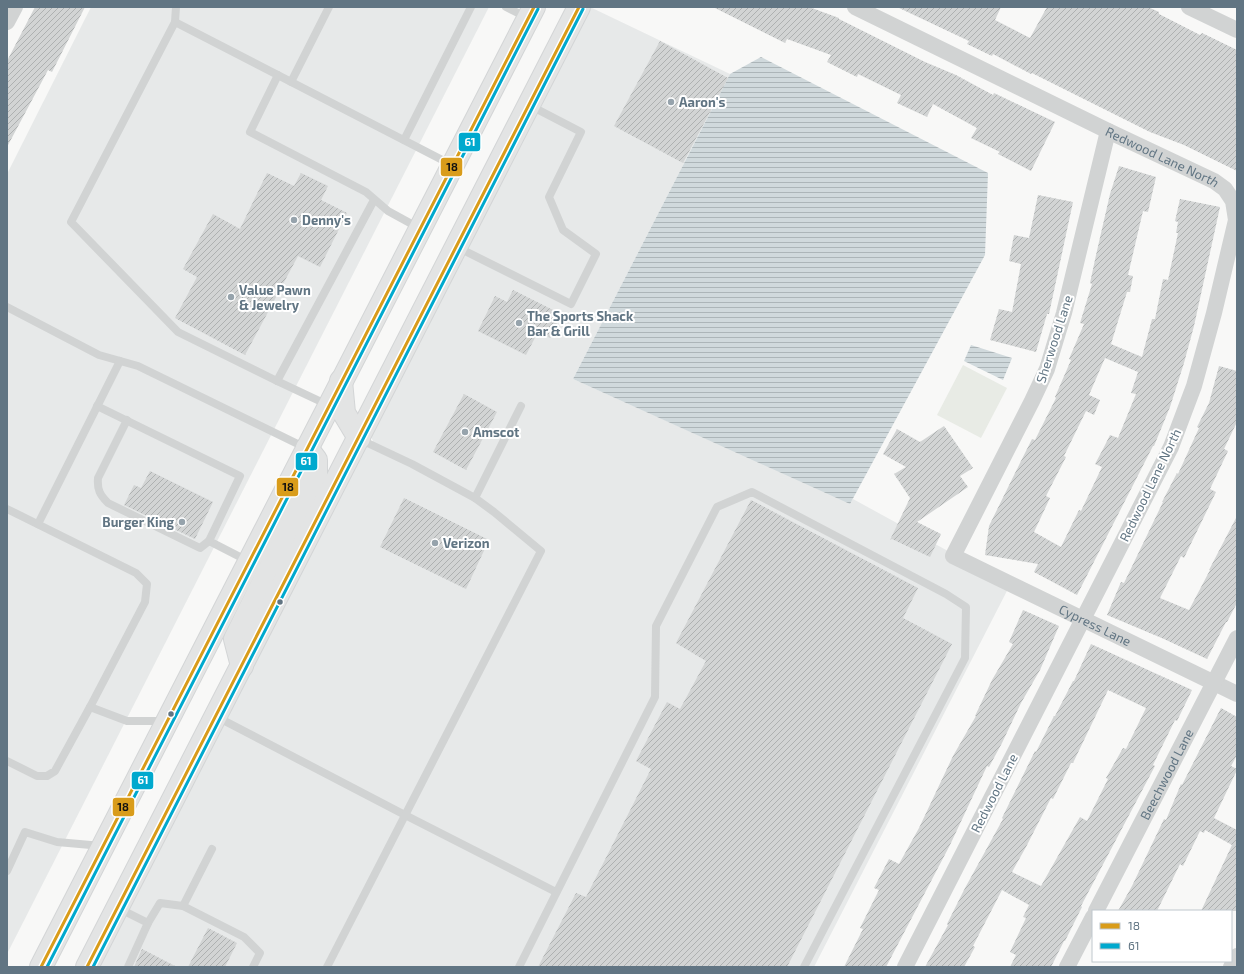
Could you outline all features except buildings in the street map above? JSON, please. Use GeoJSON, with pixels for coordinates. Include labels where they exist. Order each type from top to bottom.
{"type":"FeatureCollection","features":[{"type":"Feature","properties":{"kind":"main road"},"geometry":{"type":"LineString","coordinates":[[89,966],[117,908],[359,438],[578,7]]}},
{"type":"Feature","properties":{"kind":"main road"},"geometry":{"type":"LineString","coordinates":[[41,967],[531,13]]}},
{"type":"Feature","properties":{"kind":"main road"},"geometry":{"type":"LineString","coordinates":[[341,381],[344,413],[359,438]]}},
{"type":"Feature","properties":{"kind":"main road"},"geometry":{"type":"LineString","coordinates":[[242,666],[235,639],[316,475],[316,460],[307,448]]}},
{"type":"Feature","properties":{"kind":"street"},"geometry":{"type":"LineString","coordinates":[[7,22],[14,7]]}},
{"type":"Feature","properties":{"kind":"street","name":"Redwood Lane North"},"geometry":{"type":"LineString","coordinates":[[855,7],[1108,131],[1214,181],[1225,189],[1233,201],[1236,220],[1214,313],[1194,386],[1174,440],[1083,619]]}},
{"type":"Feature","properties":{"kind":"street"},"geometry":{"type":"LineString","coordinates":[[1189,7],[1237,30]]}},
{"type":"Feature","properties":{"kind":"street","name":"Sherwood Lane"},"geometry":{"type":"LineString","coordinates":[[953,556],[1047,369],[1064,313],[1108,131]]}},
{"type":"Feature","properties":{"kind":"street","name":"Cypress Lane"},"geometry":{"type":"LineString","coordinates":[[953,556],[1237,694]]}},
{"type":"Feature","properties":{"kind":"street","name":"Redwood Lane"},"geometry":{"type":"LineString","coordinates":[[905,967],[1083,619]]}},
{"type":"Feature","properties":{"kind":"street","name":"Beechwood Lane"},"geometry":{"type":"LineString","coordinates":[[1097,910],[1237,638]]}},
{"type":"Feature","properties":{"kind":"street"},"geometry":{"type":"LineString","coordinates":[[1067,967],[1092,920]]}},
{"type":"Feature","properties":{"kind":"street"},"geometry":{"type":"LineString","coordinates":[[1232,967],[1237,956]]}},
{"type":"Feature","properties":{"kind":"lane"},"geometry":{"type":"LineString","coordinates":[[176,7],[175,22],[71,222],[178,332],[276,381],[329,405]]}},
{"type":"Feature","properties":{"kind":"lane"},"geometry":{"type":"LineString","coordinates":[[291,82],[329,7]]}},
{"type":"Feature","properties":{"kind":"lane"},"geometry":{"type":"LineString","coordinates":[[404,140],[471,7]]}},
{"type":"Feature","properties":{"kind":"lane"},"geometry":{"type":"LineString","coordinates":[[506,7],[531,13]]}},
{"type":"Feature","properties":{"kind":"lane"},"geometry":{"type":"LineString","coordinates":[[175,22],[452,165]]}},
{"type":"Feature","properties":{"kind":"lane"},"geometry":{"type":"LineString","coordinates":[[278,75],[250,132],[366,192],[388,211],[420,228]]}},
{"type":"Feature","properties":{"kind":"lane"},"geometry":{"type":"LineString","coordinates":[[456,247],[571,304],[596,254],[562,230],[549,198],[581,132],[529,105]]}},
{"type":"Feature","properties":{"kind":"lane"},"geometry":{"type":"LineString","coordinates":[[276,381],[374,200]]}},
{"type":"Feature","properties":{"kind":"lane"},"geometry":{"type":"LineString","coordinates":[[7,307],[99,355],[138,366],[307,448]]}},
{"type":"Feature","properties":{"kind":"lane"},"geometry":{"type":"LineString","coordinates":[[38,524],[120,361]]}},
{"type":"Feature","properties":{"kind":"lane"},"geometry":{"type":"LineString","coordinates":[[97,406],[127,420],[240,476],[208,541],[200,548],[108,503],[100,495],[97,487],[98,478],[127,420]]}},
{"type":"Feature","properties":{"kind":"lane"},"geometry":{"type":"LineString","coordinates":[[475,498],[521,406]]}},
{"type":"Feature","properties":{"kind":"lane"},"geometry":{"type":"LineString","coordinates":[[327,967],[541,551],[475,498],[412,464],[359,438]]}},
{"type":"Feature","properties":{"kind":"lane"},"geometry":{"type":"LineString","coordinates":[[519,967],[654,697],[656,626],[717,507],[752,492],[946,594],[966,607],[965,658],[804,967]]}},
{"type":"Feature","properties":{"kind":"lane"},"geometry":{"type":"LineString","coordinates":[[7,509],[136,573],[147,584],[145,602],[92,708],[55,771],[47,776],[37,776],[7,761]]}},
{"type":"Feature","properties":{"kind":"lane"},"geometry":{"type":"LineString","coordinates":[[208,541],[249,562]]}},
{"type":"Feature","properties":{"kind":"lane"},"geometry":{"type":"LineString","coordinates":[[92,708],[127,721],[167,721]]}},
{"type":"Feature","properties":{"kind":"lane"},"geometry":{"type":"LineString","coordinates":[[216,716],[556,892]]}},
{"type":"Feature","properties":{"kind":"lane"},"geometry":{"type":"LineString","coordinates":[[7,871],[25,832],[57,842],[102,846]]}},
{"type":"Feature","properties":{"kind":"lane"},"geometry":{"type":"LineString","coordinates":[[182,906],[212,849]]}},
{"type":"Feature","properties":{"kind":"lane"},"geometry":{"type":"LineString","coordinates":[[128,967],[148,923],[160,903],[182,906],[244,937],[260,953],[253,967]]}},
{"type":"Feature","properties":{"kind":"lane"},"geometry":{"type":"LineString","coordinates":[[117,908],[148,923]]}},
{"type":"Feature","properties":{"kind":"shaded area"},"geometry":{"type":"Polygon","coordinates":[[[91,7],[489,7],[7,954],[7,174],[91,7]]]}},
{"type":"Feature","properties":{"kind":"shaded area"},"geometry":{"type":"Polygon","coordinates":[[[590,7],[730,74],[573,379],[850,503],[853,499],[1010,585],[814,967],[99,967],[366,446],[373,441],[371,437],[590,7]]]}},
{"type":"Feature","properties":{"kind":"shaded area"},"geometry":{"type":"Polygon","coordinates":[[[761,57],[988,173],[985,255],[850,504],[573,379],[730,74],[761,57]]]}},
{"type":"Feature","properties":{"kind":"shaded area"},"geometry":{"type":"Polygon","coordinates":[[[971,345],[1012,358],[1003,380],[964,361],[971,345]]]}},
{"type":"Feature","properties":{"kind":"shaded area"},"geometry":{"type":"Polygon","coordinates":[[[963,365],[1007,388],[981,438],[937,415],[963,365]]]}},
{"type":"Feature","properties":{"kind":"transit line","name":"18"},"geometry":{"type":"LineString","coordinates":[[41,967],[534,7]]}},
{"type":"Feature","properties":{"kind":"transit line","name":"18"},"geometry":{"type":"LineString","coordinates":[[87,967],[579,7]]}},
{"type":"Feature","properties":{"kind":"transit line","name":"61"},"geometry":{"type":"LineString","coordinates":[[47,967],[538,9]]}},
{"type":"Feature","properties":{"kind":"transit line","name":"61"},"geometry":{"type":"LineString","coordinates":[[93,967],[583,9]]}},
{"type":"Feature","properties":{"kind":"place","name":"Aaron's"},"geometry":{"type":"Point","coordinates":[671,102]}},
{"type":"Feature","properties":{"kind":"place","name":"Denny's"},"geometry":{"type":"Point","coordinates":[294,220]}},
{"type":"Feature","properties":{"kind":"place","name":"Value Pawn & Jewelry"},"geometry":{"type":"Point","coordinates":[231,297]}},
{"type":"Feature","properties":{"kind":"place","name":"The Sports Shack Bar & Grill"},"geometry":{"type":"Point","coordinates":[519,323]}},
{"type":"Feature","properties":{"kind":"place","name":"Amscot"},"geometry":{"type":"Point","coordinates":[465,432]}},
{"type":"Feature","properties":{"kind":"place","name":"Burger King"},"geometry":{"type":"Point","coordinates":[182,522]}},
{"type":"Feature","properties":{"kind":"place","name":"Verizon"},"geometry":{"type":"Point","coordinates":[435,543]}}]}
